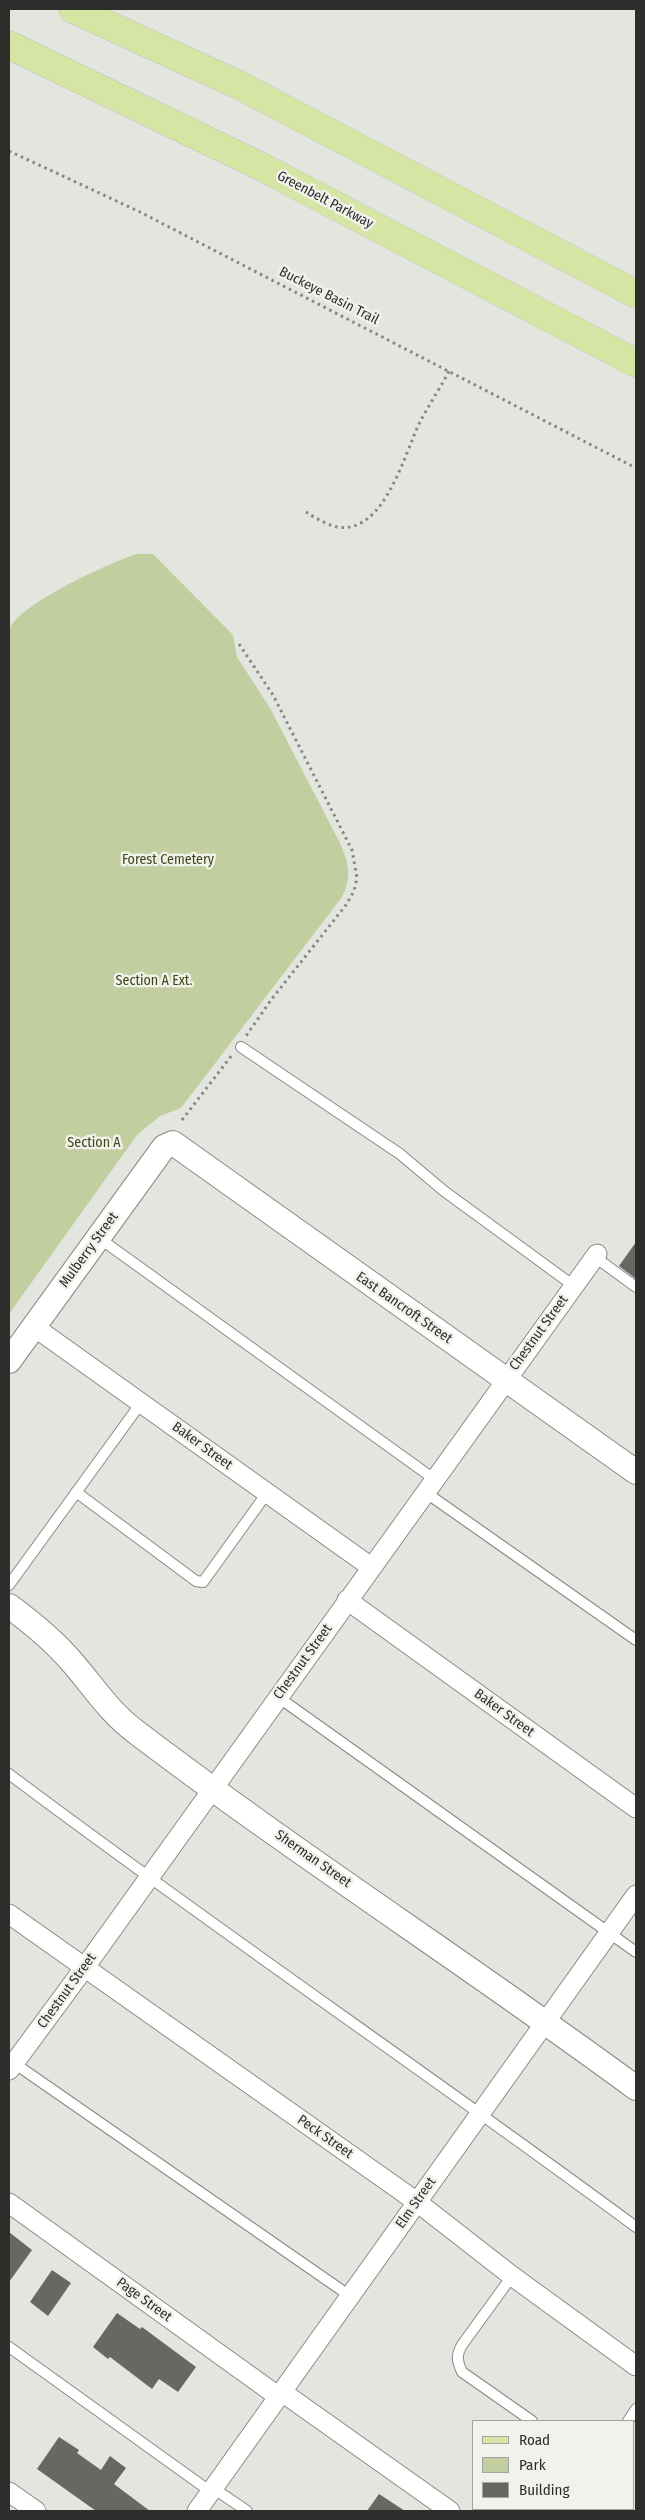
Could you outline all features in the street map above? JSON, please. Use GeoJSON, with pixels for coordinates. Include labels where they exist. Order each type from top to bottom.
{"type":"FeatureCollection","features":[{"type":"Feature","properties":{"kind":"main road"},"geometry":{"type":"LineString","coordinates":[[72,9],[238,85],[636,294]]}},
{"type":"Feature","properties":{"kind":"main road","name":"Greenbelt Parkway"},"geometry":{"type":"LineString","coordinates":[[9,45],[262,167],[636,363]]}},
{"type":"Feature","properties":{"kind":"street","name":"Mulberry Street"},"geometry":{"type":"LineString","coordinates":[[9,1361],[164,1147],[172,1143]]}},
{"type":"Feature","properties":{"kind":"street","name":"East Bancroft Street"},"geometry":{"type":"LineString","coordinates":[[172,1143],[636,1472]]}},
{"type":"Feature","properties":{"kind":"street","name":"Chestnut Street"},"geometry":{"type":"LineString","coordinates":[[10,2064],[85,1967],[596,1255]]}},
{"type":"Feature","properties":{"kind":"street","name":"Baker Street"},"geometry":{"type":"LineString","coordinates":[[33,1326],[371,1567]]}},
{"type":"Feature","properties":{"kind":"street","name":"Baker Street"},"geometry":{"type":"LineString","coordinates":[[347,1600],[636,1808]]}},
{"type":"Feature","properties":{"kind":"street","name":"Sherman Street"},"geometry":{"type":"LineString","coordinates":[[9,1606],[58,1647],[94,1693],[133,1731],[545,2021],[636,2088]]}},
{"type":"Feature","properties":{"kind":"street","name":"Elm Street"},"geometry":{"type":"LineString","coordinates":[[197,2511],[636,1895]]}},
{"type":"Feature","properties":{"kind":"street","name":"Peck Street"},"geometry":{"type":"LineString","coordinates":[[9,1914],[417,2202],[512,2276],[636,2366]]}},
{"type":"Feature","properties":{"kind":"street","name":"Page Street"},"geometry":{"type":"LineString","coordinates":[[9,2203],[450,2511]]}},
{"type":"Feature","properties":{"kind":"street"},"geometry":{"type":"LineString","coordinates":[[9,2492],[36,2511]]}},
{"type":"Feature","properties":{"kind":"lane"},"geometry":{"type":"LineString","coordinates":[[239,1047],[400,1154],[444,1191],[574,1286]]}},
{"type":"Feature","properties":{"kind":"lane"},"geometry":{"type":"LineString","coordinates":[[99,1238],[636,1640]]}},
{"type":"Feature","properties":{"kind":"lane"},"geometry":{"type":"LineString","coordinates":[[596,1255],[636,1287]]}},
{"type":"Feature","properties":{"kind":"lane"},"geometry":{"type":"LineString","coordinates":[[9,1585],[141,1403]]}},
{"type":"Feature","properties":{"kind":"lane"},"geometry":{"type":"LineString","coordinates":[[76,1492],[196,1582],[203,1582],[267,1493]]}},
{"type":"Feature","properties":{"kind":"lane"},"geometry":{"type":"LineString","coordinates":[[278,1697],[636,1952]]}},
{"type":"Feature","properties":{"kind":"lane"},"geometry":{"type":"LineString","coordinates":[[9,1774],[149,1877],[480,2112],[636,2227]]}},
{"type":"Feature","properties":{"kind":"lane"},"geometry":{"type":"LineString","coordinates":[[10,2064],[350,2296]]}},
{"type":"Feature","properties":{"kind":"lane"},"geometry":{"type":"LineString","coordinates":[[512,2276],[462,2345],[457,2354],[458,2363],[462,2372],[531,2420]]}},
{"type":"Feature","properties":{"kind":"lane"},"geometry":{"type":"LineString","coordinates":[[9,2347],[212,2490],[247,2511]]}},
{"type":"Feature","properties":{"kind":"lane"},"geometry":{"type":"LineString","coordinates":[[629,2420],[636,2409]]}},
{"type":"Feature","properties":{"kind":"path","name":"Buckeye Basin Trail"},"geometry":{"type":"LineString","coordinates":[[9,151],[140,212],[636,468]]}},
{"type":"Feature","properties":{"kind":"path"},"geometry":{"type":"LineString","coordinates":[[306,512],[338,527],[355,524],[371,516],[386,498],[420,422],[450,371]]}},
{"type":"Feature","properties":{"kind":"path"},"geometry":{"type":"LineString","coordinates":[[182,1120],[239,1047],[277,992],[346,905],[354,891],[357,878],[352,850],[341,827],[273,694],[239,644]]}},
{"type":"Feature","properties":{"kind":"green space","name":"Forest Cemetery"},"geometry":{"type":"Polygon","coordinates":[[[137,554],[153,554],[233,635],[237,657],[270,708],[341,845],[348,871],[347,883],[342,897],[181,1108],[160,1116],[137,1135],[9,1314],[9,631],[19,616],[50,595],[108,565],[137,554]]]}},
{"type":"Feature","properties":{"kind":"building"},"geometry":{"type":"Polygon","coordinates":[[[636,1242],[636,1279],[619,1266],[636,1242]]]}},
{"type":"Feature","properties":{"kind":"building"},"geometry":{"type":"Polygon","coordinates":[[[9,2232],[32,2250],[9,2282],[9,2232]]]}},
{"type":"Feature","properties":{"kind":"building"},"geometry":{"type":"Polygon","coordinates":[[[52,2270],[71,2283],[48,2316],[30,2302],[52,2270]]]}},
{"type":"Feature","properties":{"kind":"building"},"geometry":{"type":"Polygon","coordinates":[[[117,2313],[140,2329],[142,2327],[196,2367],[178,2392],[159,2379],[152,2389],[110,2357],[108,2359],[93,2347],[117,2313]]]}},
{"type":"Feature","properties":{"kind":"building"},"geometry":{"type":"Polygon","coordinates":[[[59,2437],[79,2450],[77,2453],[101,2470],[110,2456],[126,2468],[114,2484],[150,2511],[96,2511],[37,2469],[59,2437]]]}},
{"type":"Feature","properties":{"kind":"building"},"geometry":{"type":"Polygon","coordinates":[[[379,2494],[405,2511],[367,2511],[379,2494]]]}},
{"type":"Feature","properties":{"kind":"park label","name":"Section A Ext."},"geometry":{"type":"Point","coordinates":[154,981]}},
{"type":"Feature","properties":{"kind":"park label","name":"Section A"},"geometry":{"type":"Point","coordinates":[94,1143]}}]}
